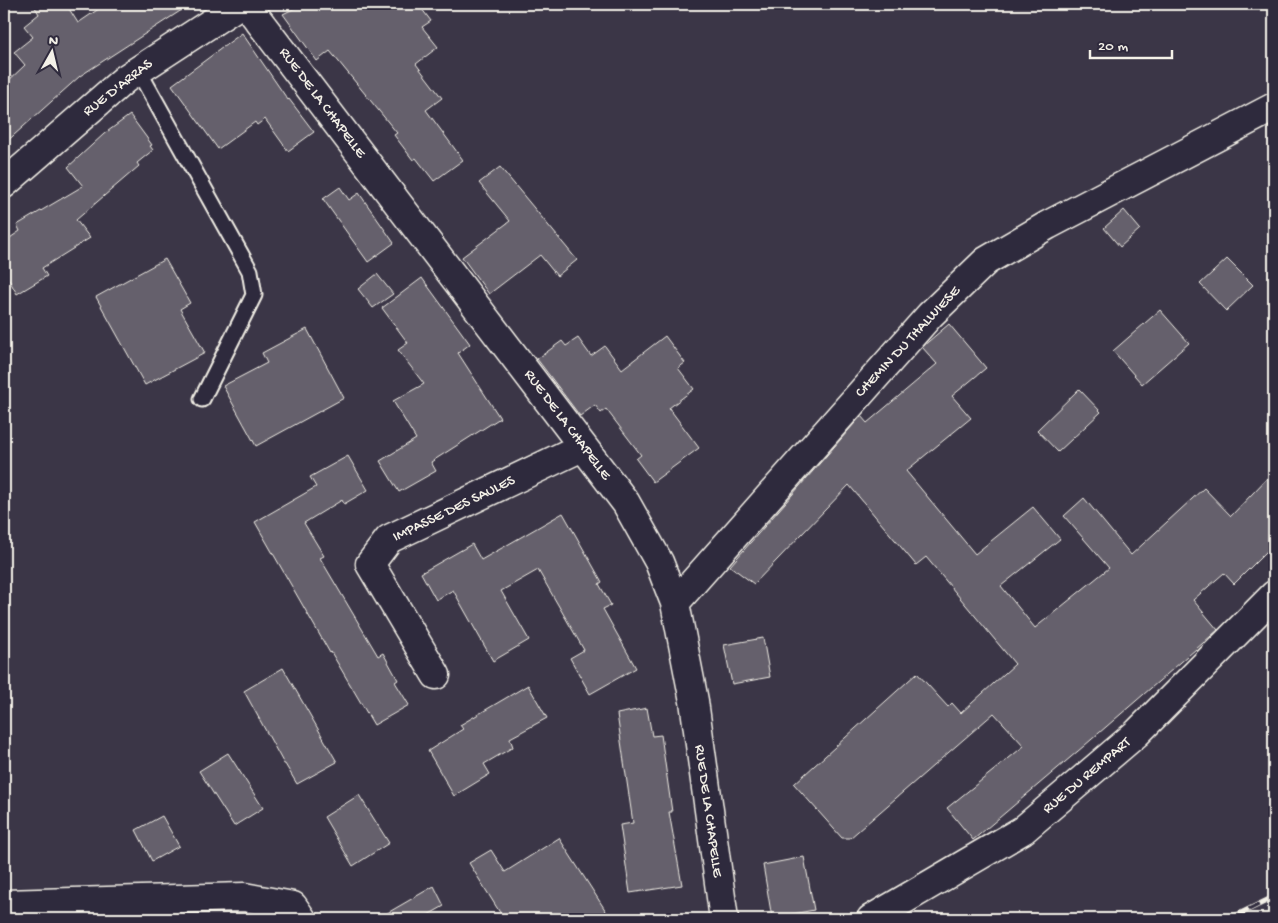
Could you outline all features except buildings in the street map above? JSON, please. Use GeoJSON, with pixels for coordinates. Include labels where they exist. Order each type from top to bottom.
{"type":"FeatureCollection","features":[{"type":"Feature","properties":{"kind":"street","name":"RUE D'ARRAS"},"geometry":{"type":"LineString","coordinates":[[4,184],[125,79],[240,4]]}},
{"type":"Feature","properties":{"kind":"street","name":"RUE DE LA CHAPELLE"},"geometry":{"type":"LineString","coordinates":[[246,4],[489,322],[582,448],[626,503],[659,562],[675,603],[694,701],[724,919]]}},
{"type":"Feature","properties":{"kind":"street","name":"CHEMIN DU THALWIESE"},"geometry":{"type":"LineString","coordinates":[[675,603],[930,315],[986,261],[1048,225],[1274,107]]}},
{"type":"Feature","properties":{"kind":"street","name":"IMPASSE DES SAULES"},"geometry":{"type":"LineString","coordinates":[[436,675],[370,564],[390,540],[582,448]]}},
{"type":"Feature","properties":{"kind":"street","name":"RUE DU REMPART"},"geometry":{"type":"LineString","coordinates":[[871,919],[1023,830],[1137,733],[1274,595]]}},
{"type":"Feature","properties":{"kind":"street"},"geometry":{"type":"LineString","coordinates":[[4,904],[244,897],[293,906],[302,919]]}},
{"type":"Feature","properties":{"kind":"lane"},"geometry":{"type":"LineString","coordinates":[[138,70],[250,271],[254,295],[202,399]]}},
{"type":"Feature","properties":{"kind":"railway"},"geometry":{"type":"LineString","coordinates":[[1229,919],[1274,897]]}}]}
